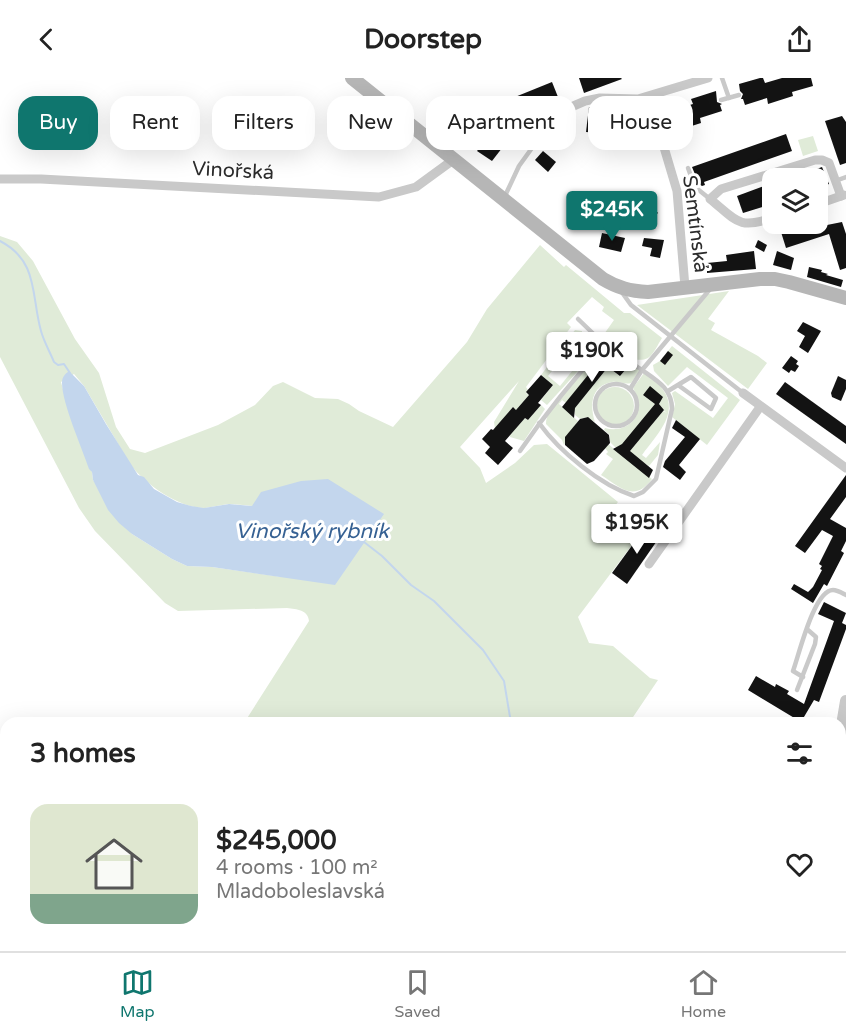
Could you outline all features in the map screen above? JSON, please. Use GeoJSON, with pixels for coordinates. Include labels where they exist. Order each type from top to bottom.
{"type":"FeatureCollection","features":[{"type":"Feature","properties":{"kind":"main road"},"geometry":{"type":"LineString","coordinates":[[352,78],[603,279],[619,288],[648,292],[775,279],[846,298]]}},
{"type":"Feature","properties":{"kind":"street"},"geometry":{"type":"LineString","coordinates":[[649,96],[708,78]]}},
{"type":"Feature","properties":{"kind":"street","name":"Semtínská"},"geometry":{"type":"LineString","coordinates":[[665,150],[677,191],[685,287]]}},
{"type":"Feature","properties":{"kind":"street","name":"Vinořská"},"geometry":{"type":"LineString","coordinates":[[0,179],[41,179],[379,197],[416,187],[453,160]]}},
{"type":"Feature","properties":{"kind":"street"},"geometry":{"type":"LineString","coordinates":[[762,221],[754,224],[741,223],[710,199],[721,189],[815,160],[822,160],[829,163],[843,195],[828,200]]}},
{"type":"Feature","properties":{"kind":"street"},"geometry":{"type":"LineString","coordinates":[[743,393],[846,468]]}},
{"type":"Feature","properties":{"kind":"street"},"geometry":{"type":"LineString","coordinates":[[650,564],[760,407]]}},
{"type":"Feature","properties":{"kind":"street"},"geometry":{"type":"LineString","coordinates":[[843,717],[846,701]]}},
{"type":"Feature","properties":{"kind":"lane"},"geometry":{"type":"LineString","coordinates":[[722,78],[729,98]]}},
{"type":"Feature","properties":{"kind":"lane"},"geometry":{"type":"LineString","coordinates":[[721,100],[739,94]]}},
{"type":"Feature","properties":{"kind":"lane"},"geometry":{"type":"LineString","coordinates":[[504,200],[519,166],[531,150]]}},
{"type":"Feature","properties":{"kind":"lane"},"geometry":{"type":"LineString","coordinates":[[688,168],[695,186],[710,199]]}},
{"type":"Feature","properties":{"kind":"lane"},"geometry":{"type":"LineString","coordinates":[[835,181],[846,177]]}},
{"type":"Feature","properties":{"kind":"lane"},"geometry":{"type":"LineString","coordinates":[[630,389],[670,335],[715,284]]}},
{"type":"Feature","properties":{"kind":"lane"},"geometry":{"type":"LineString","coordinates":[[619,288],[631,304],[743,393]]}},
{"type":"Feature","properties":{"kind":"lane"},"geometry":{"type":"LineString","coordinates":[[539,423],[548,436],[591,473],[623,492],[634,496],[643,492],[656,479],[672,409],[672,400],[668,391],[660,382],[605,345],[578,319]]}},
{"type":"Feature","properties":{"kind":"lane"},"geometry":{"type":"LineString","coordinates":[[520,451],[581,370],[605,345]]}},
{"type":"Feature","properties":{"kind":"lane"},"geometry":{"type":"LineString","coordinates":[[668,391],[678,385],[692,377],[716,398],[711,409],[678,385]]}},
{"type":"Feature","properties":{"kind":"lane"},"geometry":{"type":"LineString","coordinates":[[610,384],[630,389],[637,402],[637,409],[630,422],[616,427],[602,422],[595,411],[594,404],[599,392],[610,384]]}},
{"type":"Feature","properties":{"kind":"lane"},"geometry":{"type":"LineString","coordinates":[[803,677],[793,671],[808,630],[811,614],[826,592],[834,590],[846,595]]}},
{"type":"Feature","properties":{"kind":"lane"},"geometry":{"type":"LineString","coordinates":[[797,690],[816,637],[808,630]]}},
{"type":"Feature","properties":{"kind":"green space"},"geometry":{"type":"Polygon","coordinates":[[[813,136],[818,151],[803,156],[798,140],[813,136]]]}},
{"type":"Feature","properties":{"kind":"green space"},"geometry":{"type":"Polygon","coordinates":[[[0,236],[17,242],[33,261],[75,339],[99,373],[116,427],[130,449],[145,453],[218,425],[255,405],[273,386],[283,382],[315,398],[338,399],[393,427],[467,342],[487,309],[540,245],[564,267],[566,265],[624,313],[630,313],[662,338],[648,358],[635,359],[623,354],[602,337],[614,320],[602,311],[604,307],[592,297],[567,323],[571,327],[526,387],[528,390],[526,393],[529,395],[516,410],[513,407],[495,429],[494,422],[519,381],[460,447],[480,468],[486,483],[515,463],[534,445],[547,444],[618,502],[604,519],[626,518],[647,525],[578,617],[589,643],[613,646],[650,678],[658,680],[633,717],[248,717],[309,621],[307,614],[287,608],[178,611],[165,603],[95,531],[79,508],[0,357],[0,236]],[[74,374],[61,382],[93,480],[132,534],[187,566],[212,567],[282,577],[252,506],[228,504],[205,508],[184,504],[153,487],[130,464],[84,386],[74,374]]]}},
{"type":"Feature","properties":{"kind":"green space"},"geometry":{"type":"Polygon","coordinates":[[[729,291],[708,319],[715,323],[711,330],[767,363],[748,389],[637,305],[729,291]]]}},
{"type":"Feature","properties":{"kind":"green space"},"geometry":{"type":"Polygon","coordinates":[[[575,330],[582,331],[582,333],[548,376],[560,386],[595,343],[600,347],[547,405],[541,400],[553,385],[541,375],[575,330]]]}},
{"type":"Feature","properties":{"kind":"green space"},"geometry":{"type":"Polygon","coordinates":[[[672,346],[740,400],[707,445],[672,417],[675,404],[672,393],[675,391],[713,418],[728,398],[687,367],[668,386],[654,371],[653,365],[660,361],[672,346]]]}},
{"type":"Feature","properties":{"kind":"green space"},"geometry":{"type":"Polygon","coordinates":[[[604,354],[616,355],[640,370],[631,383],[612,382],[599,388],[592,403],[595,422],[587,417],[580,419],[575,415],[574,409],[608,367],[620,376],[627,368],[614,358],[608,362],[600,360],[566,403],[562,400],[559,404],[578,421],[564,445],[546,424],[547,417],[567,389],[597,357],[604,354]]]}},
{"type":"Feature","properties":{"kind":"green space"},"geometry":{"type":"Polygon","coordinates":[[[644,373],[659,385],[669,403],[666,421],[642,455],[646,458],[660,442],[658,455],[649,466],[628,453],[663,411],[667,413],[659,407],[660,401],[650,387],[643,395],[655,404],[620,447],[615,447],[610,442],[610,435],[604,430],[605,428],[624,427],[633,420],[638,409],[638,398],[633,388],[644,373]]]}},
{"type":"Feature","properties":{"kind":"green space"},"geometry":{"type":"Polygon","coordinates":[[[615,387],[629,392],[634,406],[629,420],[615,425],[601,420],[596,406],[601,392],[615,387]]]}},
{"type":"Feature","properties":{"kind":"green space"},"geometry":{"type":"Polygon","coordinates":[[[541,405],[545,409],[524,441],[510,437],[509,435],[525,418],[528,420],[541,405]]]}},
{"type":"Feature","properties":{"kind":"green space"},"geometry":{"type":"Polygon","coordinates":[[[608,444],[652,479],[639,490],[633,491],[621,488],[601,475],[613,459],[606,454],[608,452],[605,448],[608,444]]]}},
{"type":"Feature","properties":{"kind":"water","name":"Vinořský rybník"},"geometry":{"type":"Polygon","coordinates":[[[69,371],[84,386],[138,475],[144,477],[154,489],[177,502],[204,508],[229,504],[252,506],[261,492],[301,481],[328,479],[384,514],[335,585],[212,567],[187,566],[132,534],[108,510],[93,480],[65,402],[62,381],[69,371]]]}},
{"type":"Feature","properties":{"kind":"building"},"geometry":{"type":"Polygon","coordinates":[[[579,78],[621,78],[622,79],[584,93],[579,78]]]}},
{"type":"Feature","properties":{"kind":"building"},"geometry":{"type":"Polygon","coordinates":[[[763,78],[765,83],[782,78],[811,78],[813,86],[792,92],[793,96],[768,104],[767,98],[745,105],[741,99],[743,94],[739,84],[763,78]]]}},
{"type":"Feature","properties":{"kind":"building"},"geometry":{"type":"Polygon","coordinates":[[[552,82],[558,96],[517,96],[552,82]]]}},
{"type":"Feature","properties":{"kind":"building"},"geometry":{"type":"Polygon","coordinates":[[[716,91],[717,102],[722,104],[720,105],[722,111],[700,118],[701,123],[693,126],[693,98],[716,91]]]}},
{"type":"Feature","properties":{"kind":"building"},"geometry":{"type":"Polygon","coordinates":[[[842,116],[846,122],[846,163],[840,165],[825,121],[842,116]]]}},
{"type":"Feature","properties":{"kind":"building"},"geometry":{"type":"Polygon","coordinates":[[[786,134],[792,151],[704,182],[705,185],[699,184],[692,167],[786,134]]]}},
{"type":"Feature","properties":{"kind":"building"},"geometry":{"type":"Polygon","coordinates":[[[478,150],[500,150],[492,161],[478,150]]]}},
{"type":"Feature","properties":{"kind":"building"},"geometry":{"type":"Polygon","coordinates":[[[543,151],[556,162],[548,172],[535,160],[543,151]]]}},
{"type":"Feature","properties":{"kind":"building"},"geometry":{"type":"Polygon","coordinates":[[[762,187],[762,207],[743,213],[737,196],[762,187]]]}},
{"type":"Feature","properties":{"kind":"building"},"geometry":{"type":"Polygon","coordinates":[[[645,199],[658,213],[648,221],[636,207],[645,199]]]}},
{"type":"Feature","properties":{"kind":"building"},"geometry":{"type":"Polygon","coordinates":[[[842,222],[846,234],[846,268],[840,270],[829,234],[786,248],[782,234],[828,234],[828,225],[842,222]]]}},
{"type":"Feature","properties":{"kind":"building"},"geometry":{"type":"Polygon","coordinates":[[[602,233],[625,238],[621,252],[599,247],[602,233]]]}},
{"type":"Feature","properties":{"kind":"building"},"geometry":{"type":"Polygon","coordinates":[[[644,238],[664,240],[660,258],[650,256],[652,248],[642,246],[644,238]]]}},
{"type":"Feature","properties":{"kind":"building"},"geometry":{"type":"Polygon","coordinates":[[[758,240],[767,245],[764,252],[755,247],[758,240]]]}},
{"type":"Feature","properties":{"kind":"building"},"geometry":{"type":"Polygon","coordinates":[[[754,251],[756,269],[707,273],[707,263],[727,261],[726,255],[754,251]]]}},
{"type":"Feature","properties":{"kind":"building"},"geometry":{"type":"Polygon","coordinates":[[[777,251],[794,258],[791,270],[773,265],[777,251]]]}},
{"type":"Feature","properties":{"kind":"building"},"geometry":{"type":"Polygon","coordinates":[[[809,267],[822,270],[821,272],[828,274],[826,275],[843,280],[841,287],[807,277],[809,267]]]}},
{"type":"Feature","properties":{"kind":"building"},"geometry":{"type":"Polygon","coordinates":[[[803,322],[821,331],[808,353],[799,347],[805,336],[797,331],[803,322]]]}},
{"type":"Feature","properties":{"kind":"building"},"geometry":{"type":"Polygon","coordinates":[[[668,351],[673,355],[665,365],[660,361],[668,351]]]}},
{"type":"Feature","properties":{"kind":"building"},"geometry":{"type":"Polygon","coordinates":[[[791,356],[798,361],[796,364],[799,366],[795,372],[791,370],[789,373],[782,368],[791,356]]]}},
{"type":"Feature","properties":{"kind":"building"},"geometry":{"type":"Polygon","coordinates":[[[614,358],[627,368],[620,376],[608,367],[575,408],[574,418],[562,407],[601,359],[606,363],[614,358]]]}},
{"type":"Feature","properties":{"kind":"building"},"geometry":{"type":"Polygon","coordinates":[[[541,375],[553,385],[538,403],[541,405],[528,420],[525,418],[505,441],[513,448],[498,465],[485,453],[490,447],[482,439],[513,407],[516,410],[529,395],[526,392],[541,375]]]}},
{"type":"Feature","properties":{"kind":"building"},"geometry":{"type":"Polygon","coordinates":[[[838,376],[846,380],[846,389],[841,401],[832,397],[831,393],[838,376]]]}},
{"type":"Feature","properties":{"kind":"building"},"geometry":{"type":"Polygon","coordinates":[[[785,382],[846,426],[846,444],[776,394],[785,382]]]}},
{"type":"Feature","properties":{"kind":"building"},"geometry":{"type":"Polygon","coordinates":[[[650,386],[663,397],[659,404],[664,410],[630,451],[653,470],[649,478],[613,449],[622,444],[655,404],[643,395],[650,386]]]}},
{"type":"Feature","properties":{"kind":"building"},"geometry":{"type":"Polygon","coordinates":[[[588,417],[609,435],[610,443],[594,461],[587,464],[565,445],[565,437],[580,419],[588,417]]]}},
{"type":"Feature","properties":{"kind":"building"},"geometry":{"type":"Polygon","coordinates":[[[676,420],[700,439],[679,465],[686,472],[680,480],[663,467],[665,461],[685,437],[672,428],[676,420]]]}},
{"type":"Feature","properties":{"kind":"building"},"geometry":{"type":"Polygon","coordinates":[[[846,475],[846,497],[830,519],[846,528],[846,541],[841,551],[844,553],[827,586],[824,584],[813,603],[791,589],[794,584],[808,592],[813,587],[822,570],[819,564],[833,536],[822,530],[805,553],[795,546],[846,475]]]}},
{"type":"Feature","properties":{"kind":"building"},"geometry":{"type":"Polygon","coordinates":[[[647,525],[661,535],[627,584],[612,573],[647,525]]]}},
{"type":"Feature","properties":{"kind":"building"},"geometry":{"type":"Polygon","coordinates":[[[824,602],[846,613],[842,623],[846,625],[846,629],[819,702],[814,700],[804,717],[793,717],[748,690],[756,676],[775,687],[776,684],[789,691],[787,694],[804,704],[834,621],[818,614],[824,602]]]}},
{"type":"Feature","properties":{"kind":"waterway"},"geometry":{"type":"LineString","coordinates":[[0,241],[13,249],[27,269],[44,339],[54,362],[58,365],[64,364],[70,373]]}},
{"type":"Feature","properties":{"kind":"waterway"},"geometry":{"type":"LineString","coordinates":[[364,542],[382,556],[411,585],[434,601],[483,650],[504,681],[510,717]]}}]}
